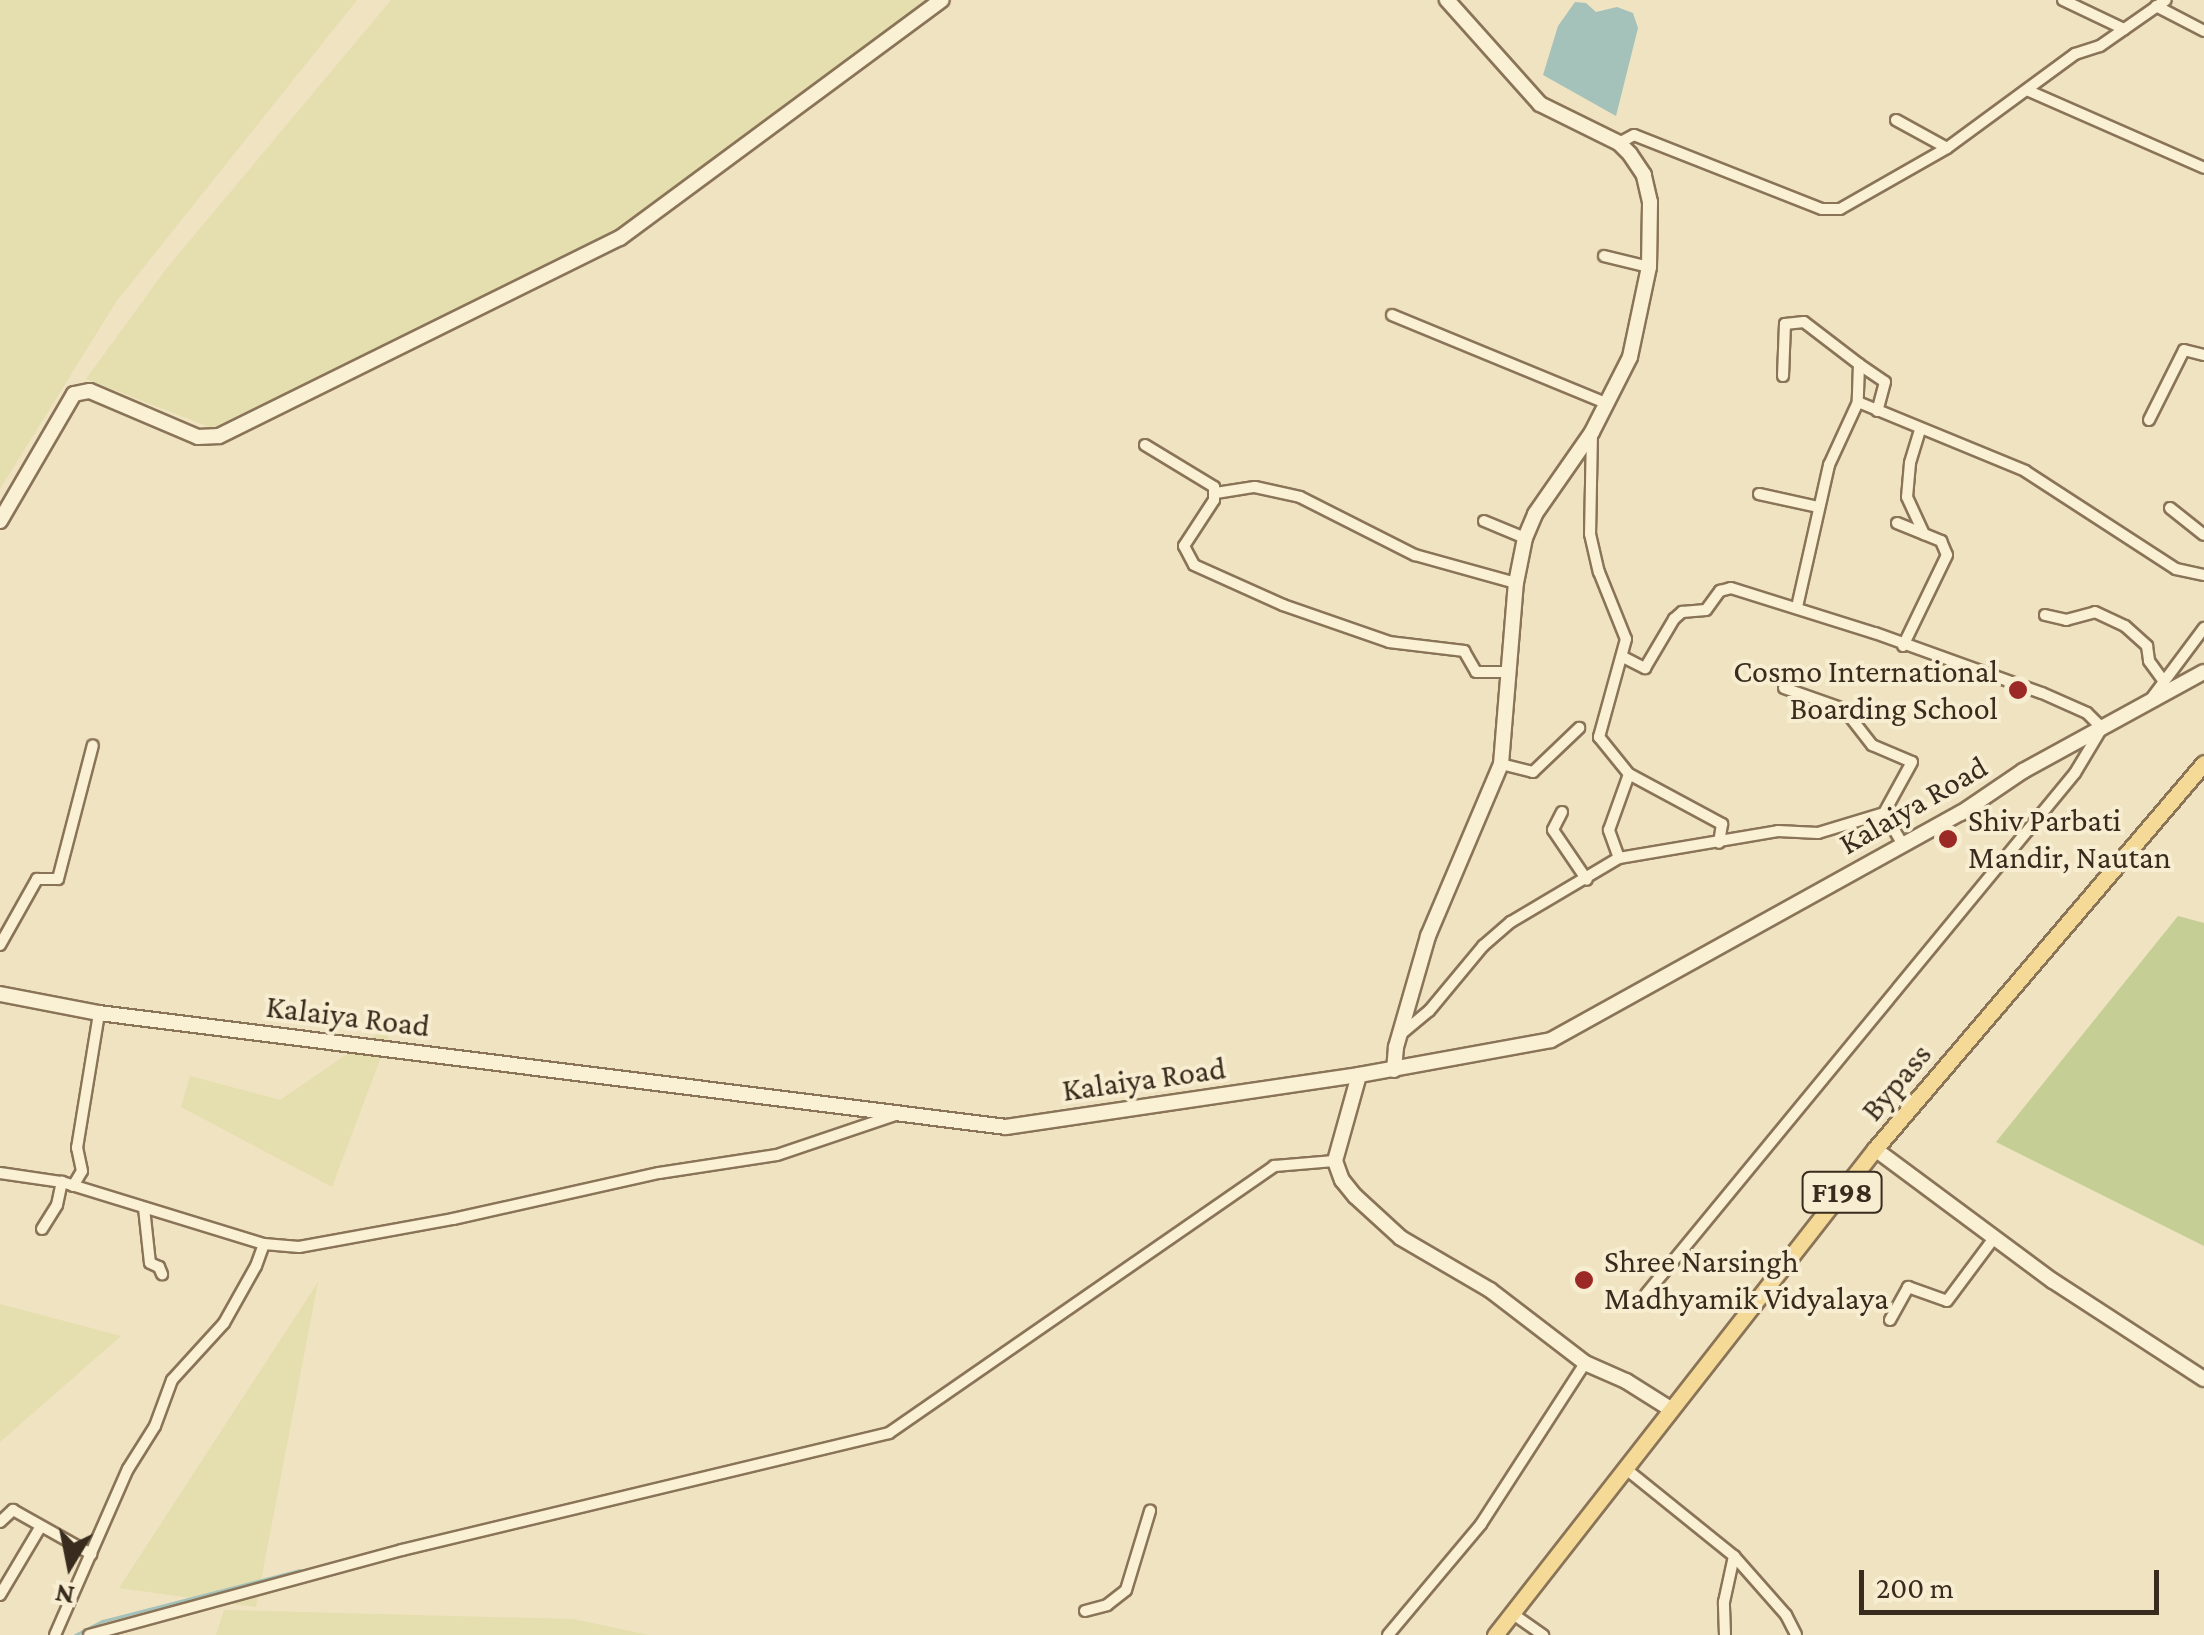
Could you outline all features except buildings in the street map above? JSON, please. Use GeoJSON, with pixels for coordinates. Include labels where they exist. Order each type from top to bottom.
{"type":"FeatureCollection","features":[{"type":"Feature","properties":{"kind":"main road","name":"Bypass"},"geometry":{"type":"LineString","coordinates":[[1495,1635],[1876,1149],[2204,763]]}},
{"type":"Feature","properties":{"kind":"street"},"geometry":{"type":"LineString","coordinates":[[0,521],[74,394],[90,391],[198,437],[219,436],[620,238],[942,0]]}},
{"type":"Feature","properties":{"kind":"street"},"geometry":{"type":"LineString","coordinates":[[1394,1070],[1399,1036],[1444,891],[1501,764],[1516,583],[1525,538],[1535,514],[1592,432],[1630,358],[1649,268],[1650,202],[1644,174],[1618,143],[1540,104],[1447,0]]}},
{"type":"Feature","properties":{"kind":"street"},"geometry":{"type":"LineString","coordinates":[[2063,0],[2124,29]]}},
{"type":"Feature","properties":{"kind":"street"},"geometry":{"type":"LineString","coordinates":[[1618,143],[1634,136],[1822,208],[1840,209],[1947,148],[2029,92],[2074,54],[2100,46],[2161,3],[2204,31]]}},
{"type":"Feature","properties":{"kind":"street"},"geometry":{"type":"LineString","coordinates":[[2029,92],[2204,168]]}},
{"type":"Feature","properties":{"kind":"street"},"geometry":{"type":"LineString","coordinates":[[1896,120],[1947,148]]}},
{"type":"Feature","properties":{"kind":"street"},"geometry":{"type":"LineString","coordinates":[[1604,256],[1649,268]]}},
{"type":"Feature","properties":{"kind":"street"},"geometry":{"type":"LineString","coordinates":[[1392,315],[1606,403]]}},
{"type":"Feature","properties":{"kind":"street"},"geometry":{"type":"LineString","coordinates":[[1783,376],[1782,340],[1789,321],[1804,322],[1885,382],[1876,411]]}},
{"type":"Feature","properties":{"kind":"street"},"geometry":{"type":"LineString","coordinates":[[2149,420],[2184,350],[2204,355]]}},
{"type":"Feature","properties":{"kind":"street"},"geometry":{"type":"LineString","coordinates":[[1797,607],[1829,465],[1858,402],[1860,364]]}},
{"type":"Feature","properties":{"kind":"street"},"geometry":{"type":"LineString","coordinates":[[1858,402],[2025,471],[2176,569],[2204,575]]}},
{"type":"Feature","properties":{"kind":"street"},"geometry":{"type":"LineString","coordinates":[[1920,430],[1910,463],[1908,497],[1924,534]]}},
{"type":"Feature","properties":{"kind":"street"},"geometry":{"type":"LineString","coordinates":[[1592,432],[1590,534],[1599,572],[1624,626],[1623,657],[1599,737],[1629,774],[1722,824],[1718,843]]}},
{"type":"Feature","properties":{"kind":"street"},"geometry":{"type":"LineString","coordinates":[[1145,445],[1184,465],[1216,493],[1255,488],[1300,497],[1415,555],[1516,583]]}},
{"type":"Feature","properties":{"kind":"street"},"geometry":{"type":"LineString","coordinates":[[1216,493],[1184,546],[1185,555],[1194,565],[1284,605],[1389,642],[1464,652],[1476,672],[1510,672]]}},
{"type":"Feature","properties":{"kind":"street"},"geometry":{"type":"LineString","coordinates":[[1760,494],[1818,507]]}},
{"type":"Feature","properties":{"kind":"street"},"geometry":{"type":"LineString","coordinates":[[2170,508],[2204,535]]}},
{"type":"Feature","properties":{"kind":"street"},"geometry":{"type":"LineString","coordinates":[[1484,521],[1525,538]]}},
{"type":"Feature","properties":{"kind":"street"},"geometry":{"type":"LineString","coordinates":[[1896,524],[1942,541],[1947,555],[1903,646]]}},
{"type":"Feature","properties":{"kind":"street"},"geometry":{"type":"LineString","coordinates":[[1623,657],[1645,668],[1674,619],[1682,612],[1706,610],[1725,589],[1797,607],[2042,693],[2087,713],[2102,728],[2075,774],[1646,1294]]}},
{"type":"Feature","properties":{"kind":"street"},"geometry":{"type":"LineString","coordinates":[[2045,615],[2066,620],[2095,612],[2124,626],[2147,646],[2149,661],[2163,680]]}},
{"type":"Feature","properties":{"kind":"street"},"geometry":{"type":"LineString","coordinates":[[2150,702],[2204,628]]}},
{"type":"Feature","properties":{"kind":"street","name":"Kalaiya Road"},"geometry":{"type":"LineString","coordinates":[[0,994],[99,1013],[1006,1127],[1394,1070],[1551,1040],[2204,672]]}},
{"type":"Feature","properties":{"kind":"street"},"geometry":{"type":"LineString","coordinates":[[1399,1036],[1429,1012],[1483,946],[1511,922],[1619,858],[1778,831],[1818,833],[1884,814],[1912,762],[1872,745],[1844,709],[1784,688]]}},
{"type":"Feature","properties":{"kind":"street"},"geometry":{"type":"LineString","coordinates":[[1501,764],[1533,772],[1579,728]]}},
{"type":"Feature","properties":{"kind":"street"},"geometry":{"type":"LineString","coordinates":[[0,946],[37,879],[58,879],[93,745]]}},
{"type":"Feature","properties":{"kind":"street"},"geometry":{"type":"LineString","coordinates":[[1619,858],[1608,830],[1629,774]]}},
{"type":"Feature","properties":{"kind":"street"},"geometry":{"type":"LineString","coordinates":[[1562,812],[1553,830],[1587,880]]}},
{"type":"Feature","properties":{"kind":"street"},"geometry":{"type":"LineString","coordinates":[[1884,814],[1903,845]]}},
{"type":"Feature","properties":{"kind":"street"},"geometry":{"type":"LineString","coordinates":[[42,1229],[67,1184],[82,1171],[77,1148],[99,1013]]}},
{"type":"Feature","properties":{"kind":"street"},"geometry":{"type":"LineString","coordinates":[[1359,1075],[1335,1161],[1342,1180],[1355,1196],[1401,1238],[1490,1290],[1585,1363],[1626,1381],[1672,1410]]}},
{"type":"Feature","properties":{"kind":"street"},"geometry":{"type":"LineString","coordinates":[[0,1173],[67,1184],[281,1247],[328,1242],[659,1173],[777,1156],[870,1127],[899,1113]]}},
{"type":"Feature","properties":{"kind":"street"},"geometry":{"type":"LineString","coordinates":[[1876,1149],[1994,1238],[2204,1380]]}},
{"type":"Feature","properties":{"kind":"street"},"geometry":{"type":"LineString","coordinates":[[89,1635],[402,1550],[889,1433],[1274,1166],[1335,1161]]}},
{"type":"Feature","properties":{"kind":"street"},"geometry":{"type":"LineString","coordinates":[[144,1208],[150,1264],[159,1267],[162,1274]]}},
{"type":"Feature","properties":{"kind":"street"},"geometry":{"type":"LineString","coordinates":[[1890,1320],[1908,1287],[1947,1301],[1994,1238]]}},
{"type":"Feature","properties":{"kind":"street"},"geometry":{"type":"LineString","coordinates":[[55,1635],[128,1468],[155,1426],[172,1380],[224,1323],[264,1244]]}},
{"type":"Feature","properties":{"kind":"street"},"geometry":{"type":"LineString","coordinates":[[1388,1635],[1481,1524],[1585,1363]]}},
{"type":"Feature","properties":{"kind":"street"},"geometry":{"type":"LineString","coordinates":[[1626,1469],[1734,1556],[1786,1615],[1796,1635]]}},
{"type":"Feature","properties":{"kind":"street"},"geometry":{"type":"LineString","coordinates":[[0,1522],[13,1510],[91,1554]]}},
{"type":"Feature","properties":{"kind":"street"},"geometry":{"type":"LineString","coordinates":[[1085,1611],[1106,1605],[1126,1590],[1150,1512]]}},
{"type":"Feature","properties":{"kind":"street"},"geometry":{"type":"LineString","coordinates":[[0,1594],[41,1526]]}},
{"type":"Feature","properties":{"kind":"street"},"geometry":{"type":"LineString","coordinates":[[1725,1635],[1724,1602],[1734,1556]]}},
{"type":"Feature","properties":{"kind":"street"},"geometry":{"type":"LineString","coordinates":[[1513,1614],[1543,1635]]}},
{"type":"Feature","properties":{"kind":"shaded area"},"geometry":{"type":"Polygon","coordinates":[[[0,0],[357,0],[116,302],[0,489],[0,0]]]}},
{"type":"Feature","properties":{"kind":"shaded area"},"geometry":{"type":"Polygon","coordinates":[[[391,0],[931,0],[623,230],[212,428],[86,379],[166,269],[391,0]]]}},
{"type":"Feature","properties":{"kind":"shaded area"},"geometry":{"type":"Polygon","coordinates":[[[394,1022],[332,1187],[181,1107],[190,1076],[280,1100],[394,1022]]]}},
{"type":"Feature","properties":{"kind":"shaded area"},"geometry":{"type":"Polygon","coordinates":[[[318,1282],[256,1607],[119,1588],[318,1282]]]}},
{"type":"Feature","properties":{"kind":"shaded area"},"geometry":{"type":"Polygon","coordinates":[[[0,1304],[121,1336],[0,1442],[0,1304]]]}},
{"type":"Feature","properties":{"kind":"shaded area"},"geometry":{"type":"Polygon","coordinates":[[[224,1610],[573,1619],[649,1635],[216,1635],[224,1610]]]}},
{"type":"Feature","properties":{"kind":"green space"},"geometry":{"type":"Polygon","coordinates":[[[2178,916],[2204,923],[2204,1246],[1996,1142],[2178,916]]]}},
{"type":"Feature","properties":{"kind":"water"},"geometry":{"type":"Polygon","coordinates":[[[1575,2],[1586,3],[1596,12],[1617,7],[1633,13],[1638,28],[1616,116],[1543,75],[1558,26],[1575,2]]]}},
{"type":"Feature","properties":{"kind":"waterway"},"geometry":{"type":"LineString","coordinates":[[75,1635],[103,1621],[300,1570]]}},
{"type":"Feature","properties":{"kind":"place","name":"Cosmo International Boarding School"},"geometry":{"type":"Point","coordinates":[2018,690]}},
{"type":"Feature","properties":{"kind":"place","name":"Shiv Parbati Mandir, Nautan"},"geometry":{"type":"Point","coordinates":[1948,839]}},
{"type":"Feature","properties":{"kind":"place","name":"Shree Narsingh Madhyamik Vidyalaya"},"geometry":{"type":"Point","coordinates":[1584,1280]}}]}
